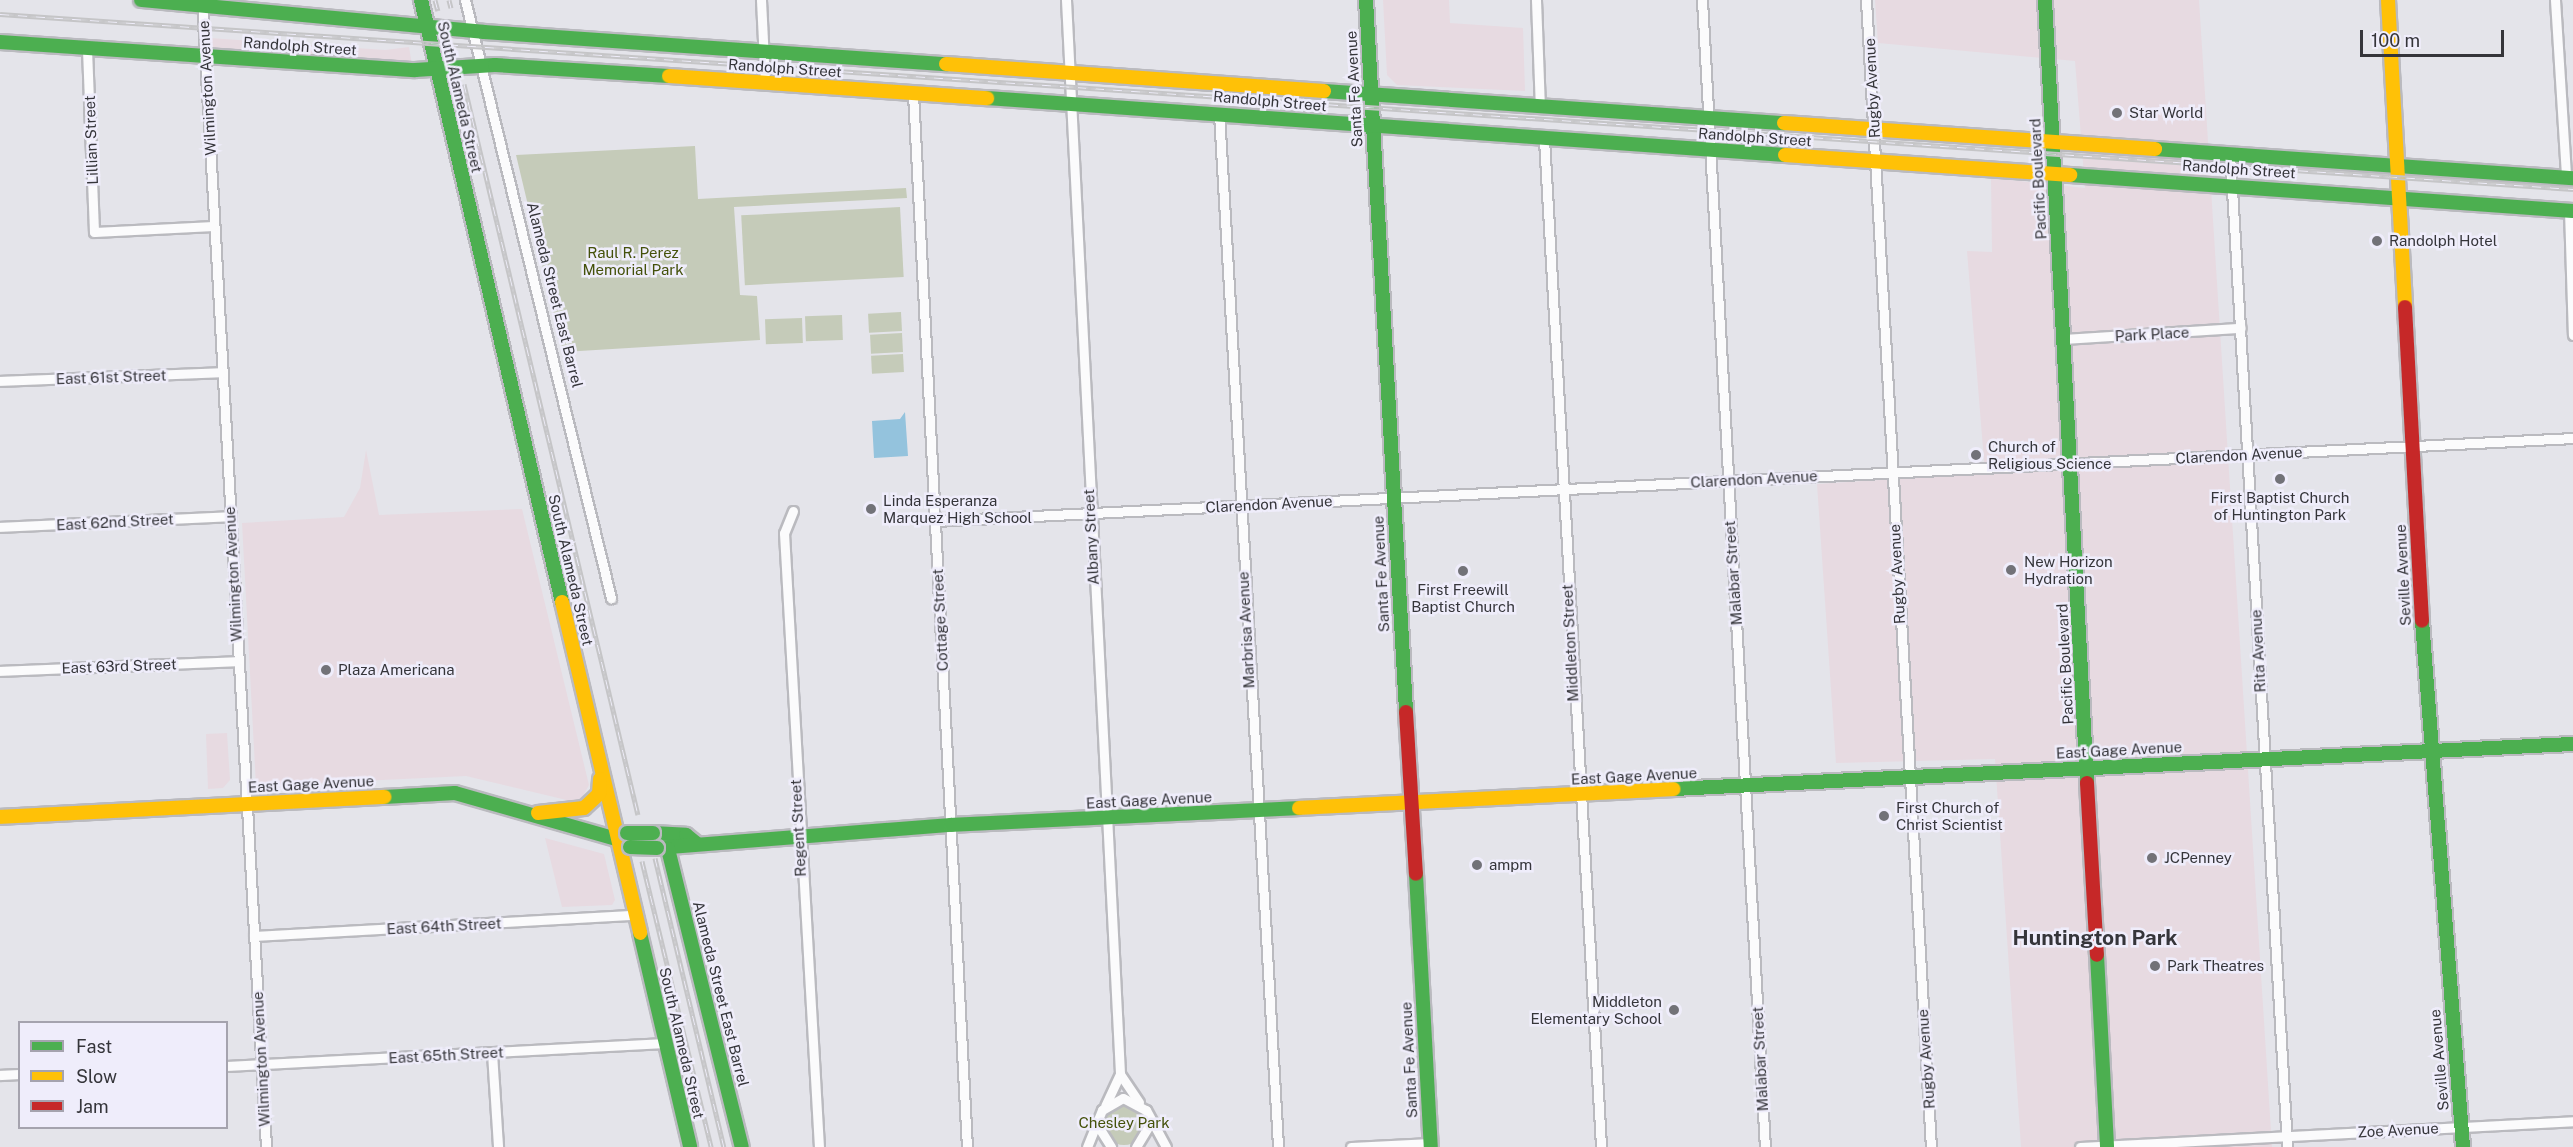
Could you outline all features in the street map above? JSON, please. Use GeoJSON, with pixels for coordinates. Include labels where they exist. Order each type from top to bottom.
{"type":"FeatureCollection","features":[{"type":"Feature","properties":{"kind":"street","name":"Randolph Street"},"geometry":{"type":"LineString","coordinates":[[141,0],[202,2],[473,31],[2569,177]]}},
{"type":"Feature","properties":{"kind":"street","name":"South Alameda Street"},"geometry":{"type":"LineString","coordinates":[[421,0],[600,764],[625,839],[634,915],[690,1147]]}},
{"type":"Feature","properties":{"kind":"street","name":"Alameda Street East Barrel"},"geometry":{"type":"LineString","coordinates":[[465,0],[611,598]]}},
{"type":"Feature","properties":{"kind":"street"},"geometry":{"type":"LineString","coordinates":[[761,0],[765,83]]}},
{"type":"Feature","properties":{"kind":"street","name":"Albany Street"},"geometry":{"type":"LineString","coordinates":[[1066,0],[1069,72],[1067,103],[1120,1074],[1087,1147]]}},
{"type":"Feature","properties":{"kind":"street","name":"Santa Fe Avenue"},"geometry":{"type":"LineString","coordinates":[[1366,0],[1431,1145]]}},
{"type":"Feature","properties":{"kind":"street"},"geometry":{"type":"LineString","coordinates":[[1536,0],[1540,107]]}},
{"type":"Feature","properties":{"kind":"street","name":"Malabar Street"},"geometry":{"type":"LineString","coordinates":[[1702,0],[1765,1147]]}},
{"type":"Feature","properties":{"kind":"street","name":"Rugby Avenue"},"geometry":{"type":"LineString","coordinates":[[1866,0],[1908,778],[1931,1147]]}},
{"type":"Feature","properties":{"kind":"street","name":"Pacific Boulevard"},"geometry":{"type":"LineString","coordinates":[[2045,0],[2106,1146]]}},
{"type":"Feature","properties":{"kind":"street","name":"Seville Avenue"},"geometry":{"type":"LineString","coordinates":[[2388,0],[2429,752],[2463,1147]]}},
{"type":"Feature","properties":{"kind":"street"},"geometry":{"type":"LineString","coordinates":[[2555,0],[2569,177]]}},
{"type":"Feature","properties":{"kind":"street","name":"Wilmington Avenue"},"geometry":{"type":"LineString","coordinates":[[202,2],[245,805],[266,1147]]}},
{"type":"Feature","properties":{"kind":"street","name":"Randolph Street"},"geometry":{"type":"LineString","coordinates":[[0,42],[436,69],[482,66],[765,83],[1219,113],[1373,127],[2399,196],[2571,210]]}},
{"type":"Feature","properties":{"kind":"street","name":"Lillian Street"},"geometry":{"type":"LineString","coordinates":[[87,49],[94,231],[214,226]]}},
{"type":"Feature","properties":{"kind":"street","name":"Cottage Street"},"geometry":{"type":"LineString","coordinates":[[913,93],[967,1147]]}},
{"type":"Feature","properties":{"kind":"street","name":"Marbrisa Avenue"},"geometry":{"type":"LineString","coordinates":[[1219,113],[1256,811],[1278,1147]]}},
{"type":"Feature","properties":{"kind":"street","name":"Middleton Street"},"geometry":{"type":"LineString","coordinates":[[1544,139],[1577,795],[1601,1147]]}},
{"type":"Feature","properties":{"kind":"street","name":"Rita Avenue"},"geometry":{"type":"LineString","coordinates":[[2230,154],[2287,1147]]}},
{"type":"Feature","properties":{"kind":"street"},"geometry":{"type":"LineString","coordinates":[[2571,210],[2573,335]]}},
{"type":"Feature","properties":{"kind":"street","name":"Park Place"},"geometry":{"type":"LineString","coordinates":[[2064,339],[2241,328]]}},
{"type":"Feature","properties":{"kind":"street","name":"East 61st Street"},"geometry":{"type":"LineString","coordinates":[[0,381],[222,372]]}},
{"type":"Feature","properties":{"kind":"street","name":"Clarendon Avenue"},"geometry":{"type":"LineString","coordinates":[[935,521],[2573,438]]}},
{"type":"Feature","properties":{"kind":"street","name":"Regent Street"},"geometry":{"type":"LineString","coordinates":[[794,511],[784,533],[797,837],[819,1147]]}},
{"type":"Feature","properties":{"kind":"street","name":"East 62nd Street"},"geometry":{"type":"LineString","coordinates":[[0,527],[230,516]]}},
{"type":"Feature","properties":{"kind":"street","name":"East 63rd Street"},"geometry":{"type":"LineString","coordinates":[[0,671],[237,661]]}},
{"type":"Feature","properties":{"kind":"street","name":"East Gage Avenue"},"geometry":{"type":"LineString","coordinates":[[0,817],[455,794],[538,813],[662,849],[685,850],[697,844],[951,825],[1410,804],[2573,744]]}},
{"type":"Feature","properties":{"kind":"street"},"geometry":{"type":"LineString","coordinates":[[538,813],[573,811],[593,802],[599,794],[600,764]]}},
{"type":"Feature","properties":{"kind":"street","name":"East Gage Avenue"},"geometry":{"type":"LineString","coordinates":[[625,839],[654,833],[686,835],[697,844]]}},
{"type":"Feature","properties":{"kind":"street","name":"Alameda Street East Barrel"},"geometry":{"type":"LineString","coordinates":[[662,849],[742,1147]]}},
{"type":"Feature","properties":{"kind":"street","name":"East 64th Street"},"geometry":{"type":"LineString","coordinates":[[254,936],[634,915]]}},
{"type":"Feature","properties":{"kind":"street","name":"East 65th Street"},"geometry":{"type":"LineString","coordinates":[[228,1066],[665,1042]]}},
{"type":"Feature","properties":{"kind":"street"},"geometry":{"type":"LineString","coordinates":[[492,1053],[498,1147]]}},
{"type":"Feature","properties":{"kind":"street"},"geometry":{"type":"LineString","coordinates":[[0,1075],[18,1074]]}},
{"type":"Feature","properties":{"kind":"street"},"geometry":{"type":"LineString","coordinates":[[1120,1074],[1166,1147]]}},
{"type":"Feature","properties":{"kind":"street"},"geometry":{"type":"LineString","coordinates":[[1105,1106],[1124,1098],[1140,1104]]}},
{"type":"Feature","properties":{"kind":"street","name":"Zoe Avenue"},"geometry":{"type":"LineString","coordinates":[[2080,1147],[2573,1121]]}},
{"type":"Feature","properties":{"kind":"street"},"geometry":{"type":"LineString","coordinates":[[1136,1147],[1150,1124]]}},
{"type":"Feature","properties":{"kind":"street"},"geometry":{"type":"LineString","coordinates":[[1098,1126],[1111,1147]]}},
{"type":"Feature","properties":{"kind":"street"},"geometry":{"type":"LineString","coordinates":[[1351,1147],[1431,1145]]}},
{"type":"Feature","properties":{"kind":"shaded area"},"geometry":{"type":"Polygon","coordinates":[[[1383,0],[1449,0],[1450,23],[1523,28],[1525,91],[1397,85],[1387,75],[1383,0]]]}},
{"type":"Feature","properties":{"kind":"shaded area"},"geometry":{"type":"Polygon","coordinates":[[[1875,0],[2199,0],[2272,1147],[2021,1147],[1995,759],[1836,763],[1817,484],[1985,473],[1967,251],[1992,252],[1991,178],[2085,188],[2075,61],[1878,43],[1875,0]]]}},
{"type":"Feature","properties":{"kind":"shaded area"},"geometry":{"type":"Polygon","coordinates":[[[210,38],[385,50],[409,47],[412,65],[210,51],[210,38]]]}},
{"type":"Feature","properties":{"kind":"shaded area"},"geometry":{"type":"Polygon","coordinates":[[[366,450],[379,515],[522,509],[589,785],[579,803],[466,776],[256,786],[242,523],[344,517],[360,488],[366,450]]]}},
{"type":"Feature","properties":{"kind":"shaded area"},"geometry":{"type":"Polygon","coordinates":[[[227,733],[230,780],[223,788],[208,789],[206,734],[227,733]]]}},
{"type":"Feature","properties":{"kind":"shaded area"},"geometry":{"type":"Polygon","coordinates":[[[545,838],[604,854],[615,900],[612,905],[562,907],[545,838]]]}},
{"type":"Feature","properties":{"kind":"green space","name":"Raul R. Perez Memorial Park"},"geometry":{"type":"Polygon","coordinates":[[[695,146],[698,199],[906,188],[907,198],[734,207],[740,295],[757,296],[760,340],[563,352],[516,155],[695,146]]]}},
{"type":"Feature","properties":{"kind":"green space"},"geometry":{"type":"Polygon","coordinates":[[[900,207],[904,277],[745,285],[741,215],[900,207]]]}},
{"type":"Feature","properties":{"kind":"green space"},"geometry":{"type":"Polygon","coordinates":[[[901,312],[902,331],[869,333],[868,314],[901,312]]]}},
{"type":"Feature","properties":{"kind":"green space"},"geometry":{"type":"Polygon","coordinates":[[[842,315],[843,340],[806,341],[805,316],[842,315]]]}},
{"type":"Feature","properties":{"kind":"green space"},"geometry":{"type":"Polygon","coordinates":[[[802,318],[803,343],[766,344],[765,319],[802,318]]]}},
{"type":"Feature","properties":{"kind":"green space"},"geometry":{"type":"Polygon","coordinates":[[[902,333],[903,352],[871,354],[870,335],[902,333]]]}},
{"type":"Feature","properties":{"kind":"green space"},"geometry":{"type":"Polygon","coordinates":[[[903,354],[904,372],[872,374],[871,356],[903,354]]]}},
{"type":"Feature","properties":{"kind":"green space","name":"Chesley Park"},"geometry":{"type":"Polygon","coordinates":[[[1124,1103],[1139,1109],[1145,1124],[1139,1139],[1124,1145],[1109,1139],[1103,1124],[1109,1109],[1124,1103]]]}},
{"type":"Feature","properties":{"kind":"water"},"geometry":{"type":"Polygon","coordinates":[[[905,412],[908,456],[874,458],[872,421],[900,419],[905,412]]]}},
{"type":"Feature","properties":{"kind":"railway"},"geometry":{"type":"LineString","coordinates":[[435,0],[438,11]]}},
{"type":"Feature","properties":{"kind":"railway"},"geometry":{"type":"LineString","coordinates":[[449,0],[451,8]]}},
{"type":"Feature","properties":{"kind":"railway"},"geometry":{"type":"LineString","coordinates":[[0,14],[2573,189]]}},
{"type":"Feature","properties":{"kind":"railway"},"geometry":{"type":"LineString","coordinates":[[464,84],[638,815]]}},
{"type":"Feature","properties":{"kind":"railway"},"geometry":{"type":"LineString","coordinates":[[655,858],[724,1147]]}},
{"type":"Feature","properties":{"kind":"railway"},"geometry":{"type":"LineString","coordinates":[[642,861],[711,1147]]}},
{"type":"Feature","properties":{"kind":"traffic: fast"},"geometry":{"type":"LineString","coordinates":[[141,0],[484,32],[946,64]]}},
{"type":"Feature","properties":{"kind":"traffic: fast"},"geometry":{"type":"LineString","coordinates":[[421,0],[562,602]]}},
{"type":"Feature","properties":{"kind":"traffic: fast"},"geometry":{"type":"LineString","coordinates":[[1366,0],[1406,712]]}},
{"type":"Feature","properties":{"kind":"traffic: fast"},"geometry":{"type":"LineString","coordinates":[[2045,0],[2087,783]]}},
{"type":"Feature","properties":{"kind":"traffic: fast"},"geometry":{"type":"LineString","coordinates":[[0,42],[415,70],[495,65],[669,76]]}},
{"type":"Feature","properties":{"kind":"traffic: fast"},"geometry":{"type":"LineString","coordinates":[[1324,91],[1784,123]]}},
{"type":"Feature","properties":{"kind":"traffic: fast"},"geometry":{"type":"LineString","coordinates":[[987,98],[1785,155]]}},
{"type":"Feature","properties":{"kind":"traffic: fast"},"geometry":{"type":"LineString","coordinates":[[2155,149],[2573,178]]}},
{"type":"Feature","properties":{"kind":"traffic: fast"},"geometry":{"type":"LineString","coordinates":[[2070,175],[2573,211]]}},
{"type":"Feature","properties":{"kind":"traffic: fast"},"geometry":{"type":"LineString","coordinates":[[2422,621],[2463,1147]]}},
{"type":"Feature","properties":{"kind":"traffic: fast"},"geometry":{"type":"LineString","coordinates":[[1674,789],[2573,744]]}},
{"type":"Feature","properties":{"kind":"traffic: fast"},"geometry":{"type":"LineString","coordinates":[[384,797],[455,793],[624,841]]}},
{"type":"Feature","properties":{"kind":"traffic: fast"},"geometry":{"type":"LineString","coordinates":[[657,848],[951,825],[1299,808]]}},
{"type":"Feature","properties":{"kind":"traffic: fast"},"geometry":{"type":"LineString","coordinates":[[627,833],[653,833]]}},
{"type":"Feature","properties":{"kind":"traffic: fast"},"geometry":{"type":"LineString","coordinates":[[653,833],[686,835],[697,844]]}},
{"type":"Feature","properties":{"kind":"traffic: fast"},"geometry":{"type":"LineString","coordinates":[[630,847],[657,848]]}},
{"type":"Feature","properties":{"kind":"traffic: fast"},"geometry":{"type":"LineString","coordinates":[[668,849],[742,1147]]}},
{"type":"Feature","properties":{"kind":"traffic: fast"},"geometry":{"type":"LineString","coordinates":[[1416,874],[1431,1147]]}},
{"type":"Feature","properties":{"kind":"traffic: fast"},"geometry":{"type":"LineString","coordinates":[[640,933],[690,1147]]}},
{"type":"Feature","properties":{"kind":"traffic: fast"},"geometry":{"type":"LineString","coordinates":[[2097,955],[2107,1147]]}},
{"type":"Feature","properties":{"kind":"traffic: slow"},"geometry":{"type":"LineString","coordinates":[[2388,0],[2405,307]]}},
{"type":"Feature","properties":{"kind":"traffic: slow"},"geometry":{"type":"LineString","coordinates":[[946,64],[1324,91]]}},
{"type":"Feature","properties":{"kind":"traffic: slow"},"geometry":{"type":"LineString","coordinates":[[669,76],[987,98]]}},
{"type":"Feature","properties":{"kind":"traffic: slow"},"geometry":{"type":"LineString","coordinates":[[1784,123],[2155,149]]}},
{"type":"Feature","properties":{"kind":"traffic: slow"},"geometry":{"type":"LineString","coordinates":[[1785,155],[2070,175]]}},
{"type":"Feature","properties":{"kind":"traffic: slow"},"geometry":{"type":"LineString","coordinates":[[562,602],[640,933]]}},
{"type":"Feature","properties":{"kind":"traffic: slow"},"geometry":{"type":"LineString","coordinates":[[538,813],[584,808],[599,794],[600,779]]}},
{"type":"Feature","properties":{"kind":"traffic: slow"},"geometry":{"type":"LineString","coordinates":[[1299,808],[1674,789]]}},
{"type":"Feature","properties":{"kind":"traffic: slow"},"geometry":{"type":"LineString","coordinates":[[0,817],[384,797]]}},
{"type":"Feature","properties":{"kind":"traffic: jam"},"geometry":{"type":"LineString","coordinates":[[2405,307],[2422,621]]}},
{"type":"Feature","properties":{"kind":"traffic: jam"},"geometry":{"type":"LineString","coordinates":[[1406,712],[1416,874]]}},
{"type":"Feature","properties":{"kind":"traffic: jam"},"geometry":{"type":"LineString","coordinates":[[2087,783],[2097,955]]}},
{"type":"Feature","properties":{"kind":"place","name":"Star World"},"geometry":{"type":"Point","coordinates":[2117,113]}},
{"type":"Feature","properties":{"kind":"place","name":"Randolph Hotel"},"geometry":{"type":"Point","coordinates":[2377,241]}},
{"type":"Feature","properties":{"kind":"place","name":"Church of Religious Science"},"geometry":{"type":"Point","coordinates":[1976,455]}},
{"type":"Feature","properties":{"kind":"place","name":"First Baptist Church of Huntington Park"},"geometry":{"type":"Point","coordinates":[2280,479]}},
{"type":"Feature","properties":{"kind":"place","name":"Linda Esperanza Marquez High School"},"geometry":{"type":"Point","coordinates":[871,509]}},
{"type":"Feature","properties":{"kind":"place","name":"New Horizon Hydration"},"geometry":{"type":"Point","coordinates":[2011,570]}},
{"type":"Feature","properties":{"kind":"place","name":"First Freewill Baptist Church"},"geometry":{"type":"Point","coordinates":[1463,571]}},
{"type":"Feature","properties":{"kind":"place","name":"Plaza Americana"},"geometry":{"type":"Point","coordinates":[326,670]}},
{"type":"Feature","properties":{"kind":"place","name":"First Church of Christ Scientist"},"geometry":{"type":"Point","coordinates":[1884,816]}},
{"type":"Feature","properties":{"kind":"place","name":"JCPenney"},"geometry":{"type":"Point","coordinates":[2152,858]}},
{"type":"Feature","properties":{"kind":"place","name":"ampm"},"geometry":{"type":"Point","coordinates":[1477,865]}},
{"type":"Feature","properties":{"kind":"place","name":"Park Theatres"},"geometry":{"type":"Point","coordinates":[2155,966]}},
{"type":"Feature","properties":{"kind":"place","name":"Middleton Elementary School"},"geometry":{"type":"Point","coordinates":[1674,1010]}},
{"type":"Feature","properties":{"kind":"district","name":"Huntington Park"},"geometry":{"type":"Point","coordinates":[2095,938]}}]}
